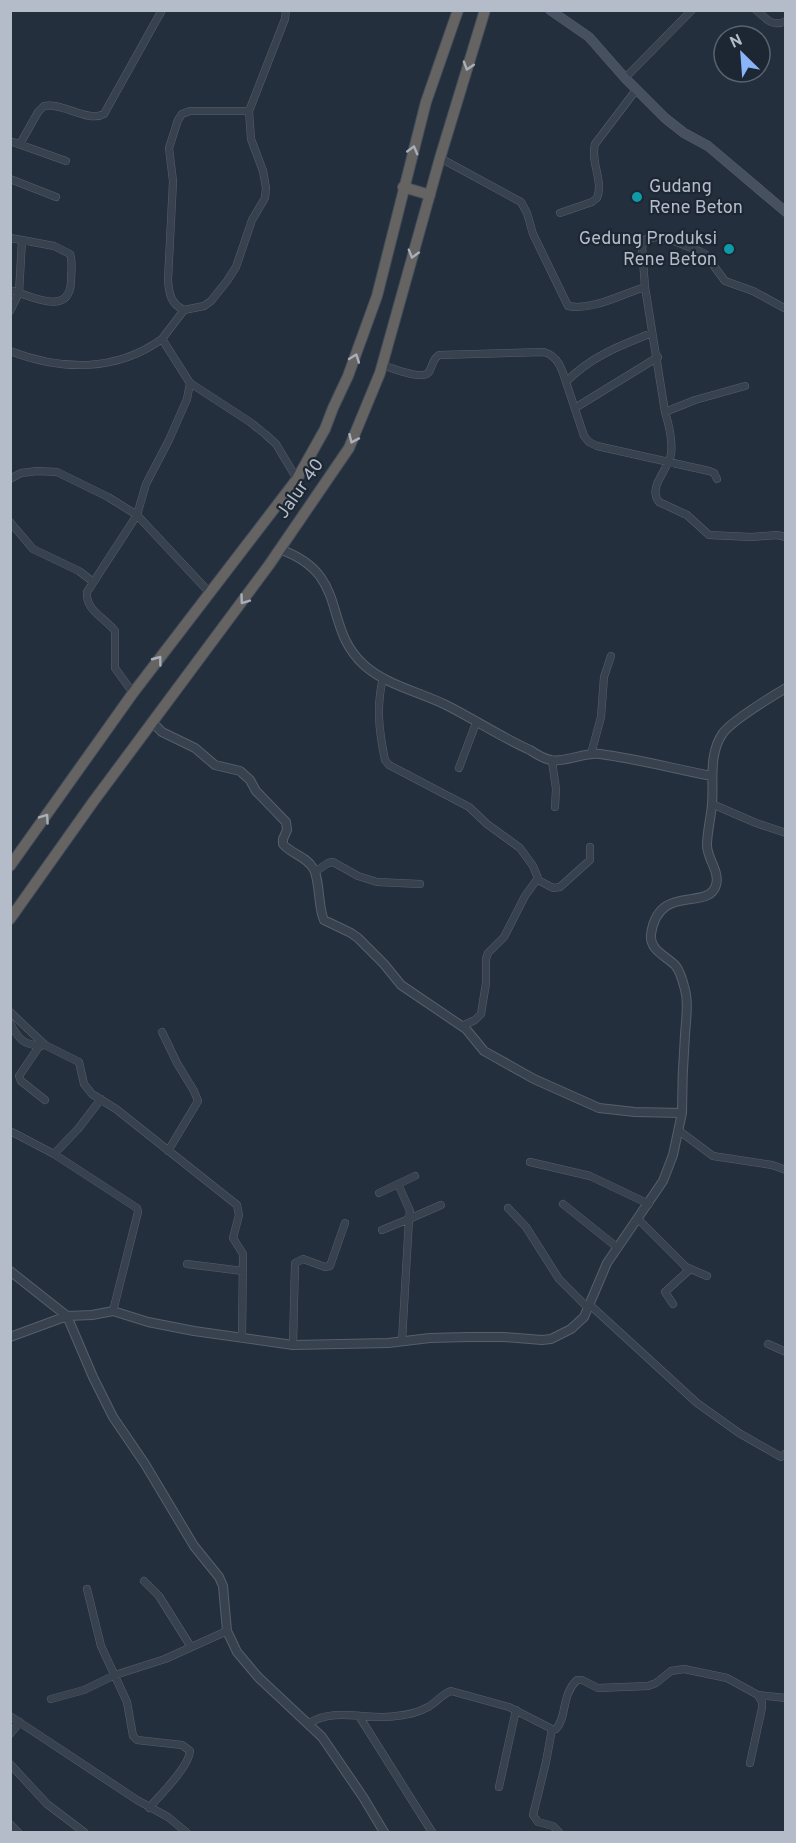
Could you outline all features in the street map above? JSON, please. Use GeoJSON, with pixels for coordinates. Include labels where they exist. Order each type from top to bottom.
{"type":"FeatureCollection","features":[{"type":"Feature","properties":{"kind":"highway","name":"Jalur 40"},"geometry":{"type":"LineString","coordinates":[[10,866],[133,693],[297,479],[326,429],[377,296],[426,102],[458,10]]}},
{"type":"Feature","properties":{"kind":"highway","name":"Jalur 40"},"geometry":{"type":"LineString","coordinates":[[10,919],[93,802],[263,574],[349,448],[382,365],[440,158],[485,10]]}},
{"type":"Feature","properties":{"kind":"highway"},"geometry":{"type":"LineString","coordinates":[[403,188],[430,195]]}},
{"type":"Feature","properties":{"kind":"main road"},"geometry":{"type":"LineString","coordinates":[[550,10],[589,37],[636,90],[665,118],[684,133],[708,146],[786,212]]}},
{"type":"Feature","properties":{"kind":"street"},"geometry":{"type":"LineString","coordinates":[[20,144],[38,112],[44,106],[53,106],[97,117],[104,114],[162,10]]}},
{"type":"Feature","properties":{"kind":"street"},"geometry":{"type":"LineString","coordinates":[[10,351],[68,366],[108,364],[136,355],[162,339],[184,310],[204,306],[211,301],[236,267],[252,220],[265,198],[263,171],[251,139],[249,111],[285,19],[286,10]]}},
{"type":"Feature","properties":{"kind":"street"},"geometry":{"type":"LineString","coordinates":[[625,78],[692,10]]}},
{"type":"Feature","properties":{"kind":"street"},"geometry":{"type":"LineString","coordinates":[[756,10],[773,24],[779,25],[786,21]]}},
{"type":"Feature","properties":{"kind":"street"},"geometry":{"type":"LineString","coordinates":[[560,213],[592,202],[597,198],[599,183],[594,164],[595,144],[636,90]]}},
{"type":"Feature","properties":{"kind":"street"},"geometry":{"type":"LineString","coordinates":[[184,310],[173,302],[168,280],[173,181],[169,148],[178,120],[182,114],[190,111],[249,111]]}},
{"type":"Feature","properties":{"kind":"street"},"geometry":{"type":"LineString","coordinates":[[10,141],[66,161]]}},
{"type":"Feature","properties":{"kind":"street"},"geometry":{"type":"LineString","coordinates":[[440,158],[521,202],[533,234],[568,306],[599,303],[645,287]]}},
{"type":"Feature","properties":{"kind":"street"},"geometry":{"type":"LineString","coordinates":[[10,179],[56,197]]}},
{"type":"Feature","properties":{"kind":"street"},"geometry":{"type":"LineString","coordinates":[[786,309],[753,291],[725,281],[705,254],[699,251],[657,237],[646,239],[642,247],[652,333],[670,430],[669,461],[658,483],[656,498],[659,502],[687,515],[709,535],[786,537]]}},
{"type":"Feature","properties":{"kind":"street"},"geometry":{"type":"LineString","coordinates":[[10,238],[54,246],[70,254],[70,291],[67,296],[57,302],[10,290]]}},
{"type":"Feature","properties":{"kind":"street"},"geometry":{"type":"LineString","coordinates":[[10,311],[19,292],[22,240]]}},
{"type":"Feature","properties":{"kind":"street"},"geometry":{"type":"LineString","coordinates":[[566,382],[576,371],[596,358],[618,346],[652,333]]}},
{"type":"Feature","properties":{"kind":"street"},"geometry":{"type":"LineString","coordinates":[[162,339],[190,383],[265,434],[276,444],[297,479]]}},
{"type":"Feature","properties":{"kind":"street"},"geometry":{"type":"LineString","coordinates":[[382,365],[425,376],[439,355],[544,352],[558,362],[584,436],[589,442],[610,450],[709,471],[714,473],[717,479]]}},
{"type":"Feature","properties":{"kind":"street"},"geometry":{"type":"LineString","coordinates":[[575,408],[657,357]]}},
{"type":"Feature","properties":{"kind":"street"},"geometry":{"type":"LineString","coordinates":[[133,693],[115,668],[115,629],[88,604],[87,592],[137,515],[146,484],[170,440],[187,399],[190,383]]}},
{"type":"Feature","properties":{"kind":"street"},"geometry":{"type":"LineString","coordinates":[[665,412],[695,400],[745,386]]}},
{"type":"Feature","properties":{"kind":"street"},"geometry":{"type":"LineString","coordinates":[[10,479],[21,473],[57,472],[108,497],[137,515],[209,592]]}},
{"type":"Feature","properties":{"kind":"street"},"geometry":{"type":"LineString","coordinates":[[10,522],[33,549],[79,571],[92,581]]}},
{"type":"Feature","properties":{"kind":"street"},"geometry":{"type":"LineString","coordinates":[[279,549],[311,566],[324,581],[333,600],[342,634],[351,650],[364,666],[383,678],[446,705],[476,723],[552,761],[591,754],[712,776]]}},
{"type":"Feature","properties":{"kind":"street"},"geometry":{"type":"LineString","coordinates":[[591,754],[601,717],[604,677],[611,656]]}},
{"type":"Feature","properties":{"kind":"street"},"geometry":{"type":"LineString","coordinates":[[383,678],[378,696],[377,719],[385,760],[389,765],[470,807],[487,824],[520,848],[533,866],[538,880],[553,888],[560,887],[590,860],[590,847]]}},
{"type":"Feature","properties":{"kind":"street"},"geometry":{"type":"LineString","coordinates":[[10,1337],[67,1316],[113,1311],[148,1322],[194,1331],[293,1345],[504,1336],[542,1340],[551,1339],[572,1329],[584,1317],[607,1263],[649,1203],[669,1168],[682,1113],[686,992],[680,972],[653,946],[651,933],[661,909],[666,904],[707,896],[713,891],[717,879],[707,844],[712,804],[713,759],[720,738],[725,730],[786,688]]}},
{"type":"Feature","properties":{"kind":"street"},"geometry":{"type":"LineString","coordinates":[[153,723],[162,732],[195,748],[215,765],[240,771],[250,780],[256,791],[286,822],[283,844],[291,852],[308,862],[315,872],[321,900],[321,916],[325,921],[351,933],[384,964],[401,985],[462,1026],[481,1049],[534,1079],[599,1108],[634,1112],[682,1113]]}},
{"type":"Feature","properties":{"kind":"street"},"geometry":{"type":"LineString","coordinates":[[459,768],[476,723]]}},
{"type":"Feature","properties":{"kind":"street"},"geometry":{"type":"LineString","coordinates":[[552,761],[556,789],[555,807]]}},
{"type":"Feature","properties":{"kind":"street"},"geometry":{"type":"LineString","coordinates":[[712,804],[786,833]]}},
{"type":"Feature","properties":{"kind":"street"},"geometry":{"type":"LineString","coordinates":[[315,872],[328,862],[333,862],[358,876],[377,882],[420,884]]}},
{"type":"Feature","properties":{"kind":"street"},"geometry":{"type":"LineString","coordinates":[[462,1026],[475,1020],[481,1014],[488,953],[504,938],[525,896],[538,880]]}},
{"type":"Feature","properties":{"kind":"street"},"geometry":{"type":"LineString","coordinates":[[10,1012],[45,1045],[79,1062],[84,1084],[92,1094],[116,1109],[237,1205],[239,1215],[233,1238],[242,1251],[242,1338]]}},
{"type":"Feature","properties":{"kind":"street"},"geometry":{"type":"LineString","coordinates":[[10,1023],[21,1040],[32,1046],[39,1045],[61,1052]]}},
{"type":"Feature","properties":{"kind":"street"},"geometry":{"type":"LineString","coordinates":[[162,1032],[198,1101],[168,1151]]}},
{"type":"Feature","properties":{"kind":"street"},"geometry":{"type":"LineString","coordinates":[[39,1045],[19,1076],[21,1081],[45,1100]]}},
{"type":"Feature","properties":{"kind":"street"},"geometry":{"type":"LineString","coordinates":[[54,1154],[78,1129],[101,1099]]}},
{"type":"Feature","properties":{"kind":"street"},"geometry":{"type":"LineString","coordinates":[[678,1130],[713,1156],[772,1165],[786,1170]]}},
{"type":"Feature","properties":{"kind":"street"},"geometry":{"type":"LineString","coordinates":[[10,1131],[54,1154],[137,1208],[132,1242],[113,1311]]}},
{"type":"Feature","properties":{"kind":"street"},"geometry":{"type":"LineString","coordinates":[[530,1162],[590,1176],[649,1203]]}},
{"type":"Feature","properties":{"kind":"street"},"geometry":{"type":"LineString","coordinates":[[379,1193],[414,1176]]}},
{"type":"Feature","properties":{"kind":"street"},"geometry":{"type":"LineString","coordinates":[[398,1184],[410,1210],[402,1341]]}},
{"type":"Feature","properties":{"kind":"street"},"geometry":{"type":"LineString","coordinates":[[563,1204],[618,1248]]}},
{"type":"Feature","properties":{"kind":"street"},"geometry":{"type":"LineString","coordinates":[[382,1230],[441,1205]]}},
{"type":"Feature","properties":{"kind":"street"},"geometry":{"type":"LineString","coordinates":[[508,1208],[526,1227],[559,1279],[697,1403],[739,1433],[781,1457],[786,1453]]}},
{"type":"Feature","properties":{"kind":"street"},"geometry":{"type":"LineString","coordinates":[[638,1219],[686,1267],[706,1276]]}},
{"type":"Feature","properties":{"kind":"street"},"geometry":{"type":"LineString","coordinates":[[293,1345],[295,1263],[303,1259],[325,1267],[330,1266],[345,1223]]}},
{"type":"Feature","properties":{"kind":"street"},"geometry":{"type":"LineString","coordinates":[[187,1264],[243,1271]]}},
{"type":"Feature","properties":{"kind":"street"},"geometry":{"type":"LineString","coordinates":[[673,1304],[665,1292],[688,1271],[686,1267]]}},
{"type":"Feature","properties":{"kind":"street"},"geometry":{"type":"LineString","coordinates":[[10,1270],[67,1316],[113,1417],[145,1464],[194,1545],[219,1577],[223,1586],[227,1631],[243,1660],[328,1744],[384,1833]]}},
{"type":"Feature","properties":{"kind":"street"},"geometry":{"type":"LineString","coordinates":[[768,1344],[786,1352]]}},
{"type":"Feature","properties":{"kind":"street"},"geometry":{"type":"LineString","coordinates":[[144,1581],[159,1596],[191,1647]]}},
{"type":"Feature","properties":{"kind":"street"},"geometry":{"type":"LineString","coordinates":[[87,1589],[101,1646],[127,1702],[131,1732],[134,1737],[137,1740],[182,1745],[190,1751],[190,1755],[179,1772],[149,1808]]}},
{"type":"Feature","properties":{"kind":"street"},"geometry":{"type":"LineString","coordinates":[[51,1699],[84,1690],[115,1675],[165,1659],[227,1631]]}},
{"type":"Feature","properties":{"kind":"street"},"geometry":{"type":"LineString","coordinates":[[308,1724],[333,1715],[374,1718],[420,1711],[451,1691],[516,1710],[556,1729],[560,1726],[564,1702],[573,1684],[579,1680],[598,1688],[648,1686],[653,1685],[671,1671],[684,1669],[727,1678],[758,1695],[786,1698]]}},
{"type":"Feature","properties":{"kind":"street"},"geometry":{"type":"LineString","coordinates":[[750,1763],[762,1708],[758,1695]]}},
{"type":"Feature","properties":{"kind":"street"},"geometry":{"type":"LineString","coordinates":[[499,1787],[516,1710]]}},
{"type":"Feature","properties":{"kind":"street"},"geometry":{"type":"LineString","coordinates":[[10,1716],[149,1808],[168,1817],[186,1833]]}},
{"type":"Feature","properties":{"kind":"street"},"geometry":{"type":"LineString","coordinates":[[359,1716],[432,1833]]}},
{"type":"Feature","properties":{"kind":"street"},"geometry":{"type":"LineString","coordinates":[[10,1734],[20,1722]]}},
{"type":"Feature","properties":{"kind":"street"},"geometry":{"type":"LineString","coordinates":[[552,1729],[533,1815],[538,1822],[553,1826],[559,1833]]}},
{"type":"Feature","properties":{"kind":"street"},"geometry":{"type":"LineString","coordinates":[[10,1764],[47,1804],[80,1832]]}},
{"type":"Feature","properties":{"kind":"street"},"geometry":{"type":"LineString","coordinates":[[10,1824],[18,1833]]}},
{"type":"Feature","properties":{"kind":"place","name":"Gudang Rene Beton"},"geometry":{"type":"Point","coordinates":[637,197]}},
{"type":"Feature","properties":{"kind":"place","name":"Gedung Produksi Rene Beton"},"geometry":{"type":"Point","coordinates":[729,249]}}]}
